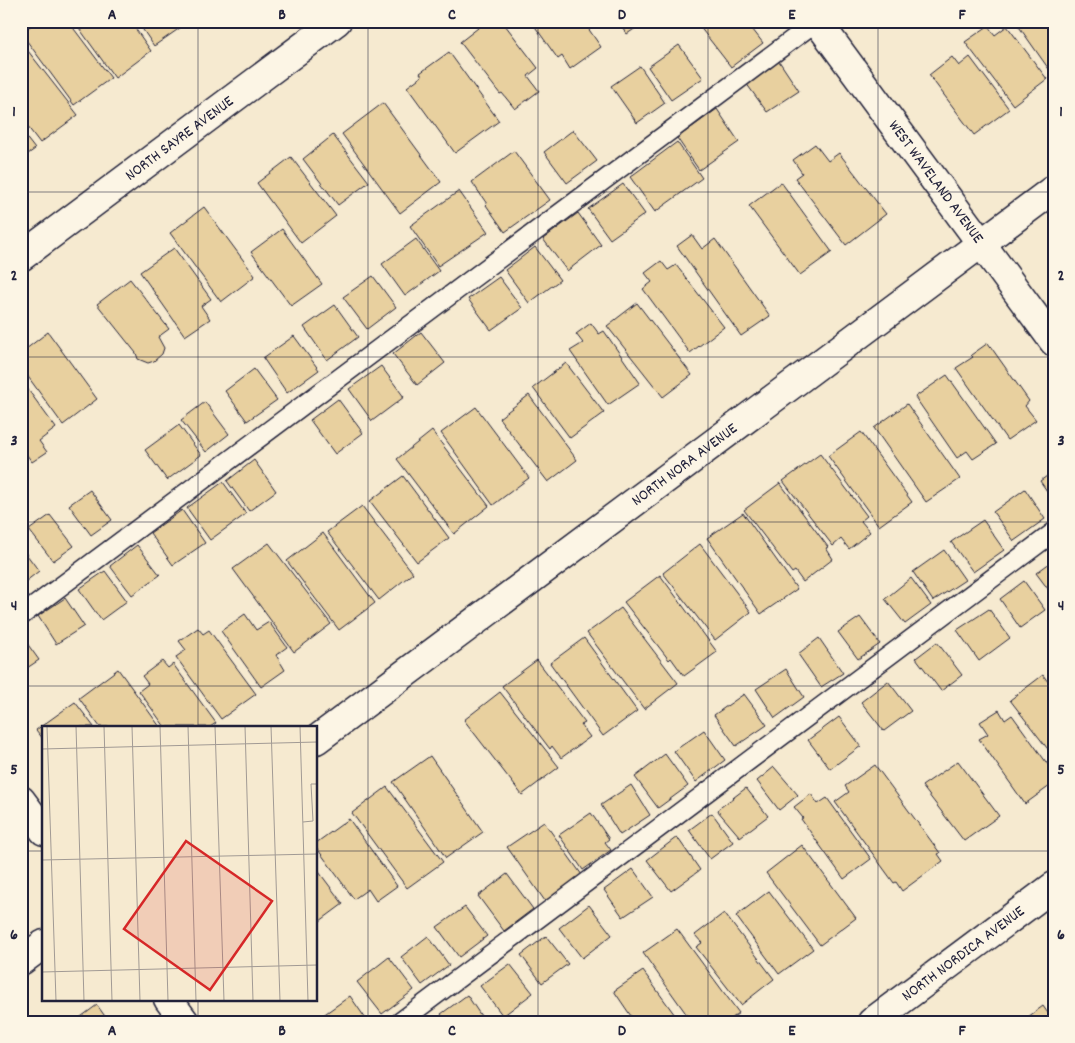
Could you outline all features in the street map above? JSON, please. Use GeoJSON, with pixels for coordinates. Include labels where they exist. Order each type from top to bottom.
{"type":"FeatureCollection","features":[{"type":"Feature","properties":{"kind":"street","name":"NORTH SAYRE AVENUE"},"geometry":{"type":"LineString","coordinates":[[21,257],[337,21]]}},
{"type":"Feature","properties":{"kind":"street","name":"WEST WAVELAND AVENUE"},"geometry":{"type":"LineString","coordinates":[[817,21],[1054,342]]}},
{"type":"Feature","properties":{"kind":"street","name":"NORTH NORA AVENUE"},"geometry":{"type":"LineString","coordinates":[[318,739],[1054,189]]}},
{"type":"Feature","properties":{"kind":"street"},"geometry":{"type":"LineString","coordinates":[[21,800],[42,828]]}},
{"type":"Feature","properties":{"kind":"street","name":"NORTH NORDICA AVENUE"},"geometry":{"type":"LineString","coordinates":[[872,1022],[1054,886]]}},
{"type":"Feature","properties":{"kind":"street"},"geometry":{"type":"LineString","coordinates":[[21,960],[42,945]]}},
{"type":"Feature","properties":{"kind":"street"},"geometry":{"type":"LineString","coordinates":[[169,1000],[185,1022]]}},
{"type":"Feature","properties":{"kind":"lane"},"geometry":{"type":"LineString","coordinates":[[21,616],[817,21]]}},
{"type":"Feature","properties":{"kind":"lane"},"geometry":{"type":"LineString","coordinates":[[400,1022],[1054,532]]}},
{"type":"Feature","properties":{"kind":"building"},"geometry":{"type":"Polygon","coordinates":[[[37,21],[68,21],[111,78],[74,105],[21,33],[37,21]]]}},
{"type":"Feature","properties":{"kind":"building"},"geometry":{"type":"Polygon","coordinates":[[[74,21],[130,21],[151,51],[115,78],[74,21]]]}},
{"type":"Feature","properties":{"kind":"building"},"geometry":{"type":"Polygon","coordinates":[[[137,21],[190,21],[154,46],[137,21]]]}},
{"type":"Feature","properties":{"kind":"building"},"geometry":{"type":"Polygon","coordinates":[[[487,21],[502,21],[538,68],[528,76],[539,91],[515,109],[502,93],[500,94],[460,42],[487,21]]]}},
{"type":"Feature","properties":{"kind":"building"},"geometry":{"type":"Polygon","coordinates":[[[531,21],[583,21],[601,47],[570,69],[562,56],[558,59],[531,21]]]}},
{"type":"Feature","properties":{"kind":"building"},"geometry":{"type":"Polygon","coordinates":[[[618,21],[646,21],[627,34],[618,21]]]}},
{"type":"Feature","properties":{"kind":"building"},"geometry":{"type":"Polygon","coordinates":[[[746,21],[763,43],[731,67],[696,22],[746,21]]]}},
{"type":"Feature","properties":{"kind":"building"},"geometry":{"type":"Polygon","coordinates":[[[1015,21],[1054,21],[1053,75],[1015,21]]]}},
{"type":"Feature","properties":{"kind":"building"},"geometry":{"type":"Polygon","coordinates":[[[988,26],[995,35],[1007,26],[1047,79],[1013,105],[965,42],[988,26]]]}},
{"type":"Feature","properties":{"kind":"building"},"geometry":{"type":"Polygon","coordinates":[[[21,42],[78,115],[40,143],[21,118],[21,42]]]}},
{"type":"Feature","properties":{"kind":"building"},"geometry":{"type":"Polygon","coordinates":[[[679,45],[703,78],[671,100],[648,67],[679,45]]]}},
{"type":"Feature","properties":{"kind":"building"},"geometry":{"type":"Polygon","coordinates":[[[449,52],[499,121],[455,153],[407,87],[422,76],[420,73],[449,52]]]}},
{"type":"Feature","properties":{"kind":"building"},"geometry":{"type":"Polygon","coordinates":[[[952,57],[959,66],[970,57],[1009,109],[974,135],[929,75],[952,57]]]}},
{"type":"Feature","properties":{"kind":"building"},"geometry":{"type":"Polygon","coordinates":[[[779,61],[799,91],[767,112],[746,83],[779,61]]]}},
{"type":"Feature","properties":{"kind":"building"},"geometry":{"type":"Polygon","coordinates":[[[640,66],[665,103],[637,123],[611,86],[640,66]]]}},
{"type":"Feature","properties":{"kind":"building"},"geometry":{"type":"Polygon","coordinates":[[[383,103],[441,182],[400,213],[342,134],[383,103]]]}},
{"type":"Feature","properties":{"kind":"building"},"geometry":{"type":"Polygon","coordinates":[[[717,109],[739,142],[699,170],[677,138],[717,109]]]}},
{"type":"Feature","properties":{"kind":"building"},"geometry":{"type":"Polygon","coordinates":[[[573,130],[597,161],[567,183],[544,152],[573,130]]]}},
{"type":"Feature","properties":{"kind":"building"},"geometry":{"type":"Polygon","coordinates":[[[21,131],[35,149],[21,159],[21,131]]]}},
{"type":"Feature","properties":{"kind":"building"},"geometry":{"type":"Polygon","coordinates":[[[333,135],[369,182],[338,205],[303,159],[333,135]]]}},
{"type":"Feature","properties":{"kind":"building"},"geometry":{"type":"Polygon","coordinates":[[[677,142],[702,178],[655,212],[630,177],[677,142]]]}},
{"type":"Feature","properties":{"kind":"building"},"geometry":{"type":"Polygon","coordinates":[[[815,144],[828,161],[839,153],[886,214],[846,245],[795,178],[802,173],[793,160],[815,144]]]}},
{"type":"Feature","properties":{"kind":"building"},"geometry":{"type":"Polygon","coordinates":[[[514,151],[550,200],[505,232],[472,182],[514,151]]]}},
{"type":"Feature","properties":{"kind":"building"},"geometry":{"type":"Polygon","coordinates":[[[291,157],[336,216],[301,243],[257,183],[291,157]]]}},
{"type":"Feature","properties":{"kind":"building"},"geometry":{"type":"Polygon","coordinates":[[[781,182],[832,252],[800,275],[749,206],[781,182]]]}},
{"type":"Feature","properties":{"kind":"building"},"geometry":{"type":"Polygon","coordinates":[[[623,184],[645,214],[610,239],[588,209],[623,184]]]}},
{"type":"Feature","properties":{"kind":"building"},"geometry":{"type":"Polygon","coordinates":[[[459,191],[488,232],[438,266],[410,226],[459,191]]]}},
{"type":"Feature","properties":{"kind":"building"},"geometry":{"type":"Polygon","coordinates":[[[204,207],[255,276],[221,302],[170,233],[204,207]]]}},
{"type":"Feature","properties":{"kind":"building"},"geometry":{"type":"Polygon","coordinates":[[[578,213],[601,245],[567,271],[543,239],[578,213]]]}},
{"type":"Feature","properties":{"kind":"building"},"geometry":{"type":"Polygon","coordinates":[[[282,229],[322,284],[291,306],[251,252],[282,229]]]}},
{"type":"Feature","properties":{"kind":"building"},"geometry":{"type":"Polygon","coordinates":[[[692,235],[702,249],[715,239],[770,316],[741,336],[677,246],[692,235]]]}},
{"type":"Feature","properties":{"kind":"building"},"geometry":{"type":"Polygon","coordinates":[[[416,239],[439,271],[405,296],[382,264],[416,239]]]}},
{"type":"Feature","properties":{"kind":"building"},"geometry":{"type":"Polygon","coordinates":[[[535,247],[560,280],[529,303],[505,270],[535,247]]]}},
{"type":"Feature","properties":{"kind":"building"},"geometry":{"type":"Polygon","coordinates":[[[174,248],[211,299],[201,306],[210,319],[185,336],[140,272],[174,248]]]}},
{"type":"Feature","properties":{"kind":"building"},"geometry":{"type":"Polygon","coordinates":[[[661,261],[668,270],[676,265],[724,327],[690,353],[643,289],[652,282],[645,273],[661,261]]]}},
{"type":"Feature","properties":{"kind":"building"},"geometry":{"type":"Polygon","coordinates":[[[373,276],[396,307],[367,329],[343,297],[373,276]]]}},
{"type":"Feature","properties":{"kind":"building"},"geometry":{"type":"Polygon","coordinates":[[[499,277],[522,308],[491,330],[468,299],[499,277]]]}},
{"type":"Feature","properties":{"kind":"building"},"geometry":{"type":"Polygon","coordinates":[[[130,279],[169,329],[158,337],[164,348],[162,354],[154,361],[148,363],[138,359],[136,353],[97,304],[130,279]]]}},
{"type":"Feature","properties":{"kind":"building"},"geometry":{"type":"Polygon","coordinates":[[[637,303],[692,375],[663,397],[607,326],[637,303]]]}},
{"type":"Feature","properties":{"kind":"building"},"geometry":{"type":"Polygon","coordinates":[[[335,305],[358,337],[327,360],[304,327],[335,305]]]}},
{"type":"Feature","properties":{"kind":"building"},"geometry":{"type":"Polygon","coordinates":[[[591,323],[599,334],[604,331],[640,383],[608,405],[570,351],[583,343],[576,334],[591,323]]]}},
{"type":"Feature","properties":{"kind":"building"},"geometry":{"type":"Polygon","coordinates":[[[48,332],[97,399],[63,425],[21,367],[21,353],[48,332]]]}},
{"type":"Feature","properties":{"kind":"building"},"geometry":{"type":"Polygon","coordinates":[[[421,332],[445,363],[417,385],[393,354],[421,332]]]}},
{"type":"Feature","properties":{"kind":"building"},"geometry":{"type":"Polygon","coordinates":[[[294,336],[319,370],[287,393],[263,358],[294,336]]]}},
{"type":"Feature","properties":{"kind":"building"},"geometry":{"type":"Polygon","coordinates":[[[988,343],[1029,401],[1025,406],[1036,420],[1007,440],[956,368],[973,357],[971,355],[988,343]]]}},
{"type":"Feature","properties":{"kind":"building"},"geometry":{"type":"Polygon","coordinates":[[[566,363],[604,413],[570,438],[533,388],[566,363]]]}},
{"type":"Feature","properties":{"kind":"building"},"geometry":{"type":"Polygon","coordinates":[[[381,366],[404,397],[372,421],[349,389],[381,366]]]}},
{"type":"Feature","properties":{"kind":"building"},"geometry":{"type":"Polygon","coordinates":[[[254,369],[277,400],[247,421],[225,391],[254,369]]]}},
{"type":"Feature","properties":{"kind":"building"},"geometry":{"type":"Polygon","coordinates":[[[947,375],[996,444],[973,459],[967,451],[957,458],[915,397],[947,375]]]}},
{"type":"Feature","properties":{"kind":"building"},"geometry":{"type":"Polygon","coordinates":[[[21,380],[56,428],[39,441],[47,452],[32,462],[21,447],[21,380]]]}},
{"type":"Feature","properties":{"kind":"building"},"geometry":{"type":"Polygon","coordinates":[[[529,395],[577,460],[548,482],[499,418],[529,395]]]}},
{"type":"Feature","properties":{"kind":"building"},"geometry":{"type":"Polygon","coordinates":[[[338,399],[363,433],[335,454],[310,420],[338,399]]]}},
{"type":"Feature","properties":{"kind":"building"},"geometry":{"type":"Polygon","coordinates":[[[205,402],[229,434],[206,452],[181,420],[205,402]]]}},
{"type":"Feature","properties":{"kind":"building"},"geometry":{"type":"Polygon","coordinates":[[[907,404],[960,479],[926,502],[874,428],[907,404]]]}},
{"type":"Feature","properties":{"kind":"building"},"geometry":{"type":"Polygon","coordinates":[[[476,407],[529,478],[493,505],[441,433],[476,407]]]}},
{"type":"Feature","properties":{"kind":"building"},"geometry":{"type":"Polygon","coordinates":[[[179,425],[201,455],[167,480],[145,450],[179,425]]]}},
{"type":"Feature","properties":{"kind":"building"},"geometry":{"type":"Polygon","coordinates":[[[432,431],[489,506],[454,534],[397,459],[432,431]]]}},
{"type":"Feature","properties":{"kind":"building"},"geometry":{"type":"Polygon","coordinates":[[[861,432],[912,502],[879,526],[828,456],[861,432]]]}},
{"type":"Feature","properties":{"kind":"building"},"geometry":{"type":"Polygon","coordinates":[[[820,454],[867,516],[861,521],[870,532],[849,549],[841,539],[833,546],[783,481],[820,454]]]}},
{"type":"Feature","properties":{"kind":"building"},"geometry":{"type":"Polygon","coordinates":[[[254,460],[276,491],[249,511],[227,481],[254,460]]]}},
{"type":"Feature","properties":{"kind":"building"},"geometry":{"type":"Polygon","coordinates":[[[1054,471],[1054,501],[1040,481],[1054,471]]]}},
{"type":"Feature","properties":{"kind":"building"},"geometry":{"type":"Polygon","coordinates":[[[403,476],[449,538],[417,562],[370,501],[403,476]]]}},
{"type":"Feature","properties":{"kind":"building"},"geometry":{"type":"Polygon","coordinates":[[[223,482],[246,514],[210,540],[187,508],[223,482]]]}},
{"type":"Feature","properties":{"kind":"building"},"geometry":{"type":"Polygon","coordinates":[[[780,483],[828,547],[826,548],[833,559],[803,582],[795,571],[792,573],[744,510],[780,483]]]}},
{"type":"Feature","properties":{"kind":"building"},"geometry":{"type":"Polygon","coordinates":[[[1025,489],[1045,519],[1014,541],[993,512],[1025,489]]]}},
{"type":"Feature","properties":{"kind":"building"},"geometry":{"type":"Polygon","coordinates":[[[90,490],[112,520],[91,535],[69,505],[90,490]]]}},
{"type":"Feature","properties":{"kind":"building"},"geometry":{"type":"Polygon","coordinates":[[[362,506],[413,573],[379,600],[327,532],[362,506]]]}},
{"type":"Feature","properties":{"kind":"building"},"geometry":{"type":"Polygon","coordinates":[[[182,510],[205,543],[173,565],[150,533],[182,510]]]}},
{"type":"Feature","properties":{"kind":"building"},"geometry":{"type":"Polygon","coordinates":[[[743,513],[797,589],[761,614],[707,538],[743,513]]]}},
{"type":"Feature","properties":{"kind":"building"},"geometry":{"type":"Polygon","coordinates":[[[50,515],[74,546],[53,561],[29,530],[50,515]]]}},
{"type":"Feature","properties":{"kind":"building"},"geometry":{"type":"Polygon","coordinates":[[[983,520],[1004,550],[973,572],[951,542],[983,520]]]}},
{"type":"Feature","properties":{"kind":"building"},"geometry":{"type":"Polygon","coordinates":[[[323,533],[375,603],[339,630],[287,561],[323,533]]]}},
{"type":"Feature","properties":{"kind":"building"},"geometry":{"type":"Polygon","coordinates":[[[269,543],[331,624],[294,652],[233,569],[269,543]]]}},
{"type":"Feature","properties":{"kind":"building"},"geometry":{"type":"Polygon","coordinates":[[[700,544],[751,612],[715,640],[663,573],[700,544]]]}},
{"type":"Feature","properties":{"kind":"building"},"geometry":{"type":"Polygon","coordinates":[[[137,545],[160,575],[132,595],[110,566],[137,545]]]}},
{"type":"Feature","properties":{"kind":"building"},"geometry":{"type":"Polygon","coordinates":[[[21,547],[39,571],[21,585],[21,547]]]}},
{"type":"Feature","properties":{"kind":"building"},"geometry":{"type":"Polygon","coordinates":[[[944,550],[965,580],[933,601],[913,572],[944,550]]]}},
{"type":"Feature","properties":{"kind":"building"},"geometry":{"type":"Polygon","coordinates":[[[1054,560],[1054,597],[1036,573],[1054,560]]]}},
{"type":"Feature","properties":{"kind":"building"},"geometry":{"type":"Polygon","coordinates":[[[105,571],[127,601],[101,620],[79,589],[105,571]]]}},
{"type":"Feature","properties":{"kind":"building"},"geometry":{"type":"Polygon","coordinates":[[[660,575],[717,652],[684,676],[671,658],[669,660],[624,602],[660,575]]]}},
{"type":"Feature","properties":{"kind":"building"},"geometry":{"type":"Polygon","coordinates":[[[911,578],[931,605],[905,624],[885,599],[911,578]]]}},
{"type":"Feature","properties":{"kind":"building"},"geometry":{"type":"Polygon","coordinates":[[[1024,581],[1045,610],[1020,628],[1000,599],[1024,581]]]}},
{"type":"Feature","properties":{"kind":"building"},"geometry":{"type":"Polygon","coordinates":[[[65,598],[84,626],[56,644],[38,616],[65,598]]]}},
{"type":"Feature","properties":{"kind":"building"},"geometry":{"type":"Polygon","coordinates":[[[621,608],[678,683],[644,709],[587,633],[621,608]]]}},
{"type":"Feature","properties":{"kind":"building"},"geometry":{"type":"Polygon","coordinates":[[[989,609],[1010,638],[979,661],[957,630],[989,609]]]}},
{"type":"Feature","properties":{"kind":"building"},"geometry":{"type":"Polygon","coordinates":[[[245,614],[256,630],[269,622],[287,647],[276,655],[285,670],[261,687],[221,631],[245,614]]]}},
{"type":"Feature","properties":{"kind":"building"},"geometry":{"type":"Polygon","coordinates":[[[860,617],[880,644],[858,659],[838,632],[860,617]]]}},
{"type":"Feature","properties":{"kind":"building"},"geometry":{"type":"Polygon","coordinates":[[[198,628],[203,634],[209,630],[256,694],[221,719],[176,657],[186,650],[179,641],[198,628]]]}},
{"type":"Feature","properties":{"kind":"building"},"geometry":{"type":"Polygon","coordinates":[[[21,635],[39,660],[21,672],[21,635]]]}},
{"type":"Feature","properties":{"kind":"building"},"geometry":{"type":"Polygon","coordinates":[[[584,638],[637,711],[603,736],[550,663],[584,638]]]}},
{"type":"Feature","properties":{"kind":"building"},"geometry":{"type":"Polygon","coordinates":[[[819,638],[843,673],[821,687],[798,654],[819,638]]]}},
{"type":"Feature","properties":{"kind":"building"},"geometry":{"type":"Polygon","coordinates":[[[937,642],[962,675],[941,691],[916,658],[937,642]]]}},
{"type":"Feature","properties":{"kind":"building"},"geometry":{"type":"Polygon","coordinates":[[[537,660],[585,723],[581,725],[590,737],[561,758],[552,746],[550,749],[502,686],[537,660]]]}},
{"type":"Feature","properties":{"kind":"building"},"geometry":{"type":"Polygon","coordinates":[[[162,661],[168,668],[173,664],[216,723],[212,726],[164,726],[139,691],[148,684],[142,676],[162,661]]]}},
{"type":"Feature","properties":{"kind":"building"},"geometry":{"type":"Polygon","coordinates":[[[118,669],[159,726],[99,726],[79,698],[118,669]]]}},
{"type":"Feature","properties":{"kind":"building"},"geometry":{"type":"Polygon","coordinates":[[[786,669],[804,697],[775,718],[756,689],[786,669]]]}},
{"type":"Feature","properties":{"kind":"building"},"geometry":{"type":"Polygon","coordinates":[[[1043,675],[1054,690],[1054,757],[1010,700],[1043,675]]]}},
{"type":"Feature","properties":{"kind":"building"},"geometry":{"type":"Polygon","coordinates":[[[888,681],[911,711],[884,731],[861,702],[888,681]]]}},
{"type":"Feature","properties":{"kind":"building"},"geometry":{"type":"Polygon","coordinates":[[[500,692],[559,767],[522,795],[464,720],[500,692]]]}},
{"type":"Feature","properties":{"kind":"building"},"geometry":{"type":"Polygon","coordinates":[[[744,694],[767,725],[736,746],[714,715],[744,694]]]}},
{"type":"Feature","properties":{"kind":"building"},"geometry":{"type":"Polygon","coordinates":[[[75,702],[93,726],[42,726],[42,738],[36,730],[75,702]]]}},
{"type":"Feature","properties":{"kind":"building"},"geometry":{"type":"Polygon","coordinates":[[[999,710],[1005,720],[1012,715],[1054,773],[1054,783],[1025,804],[979,739],[988,734],[980,722],[999,710]]]}},
{"type":"Feature","properties":{"kind":"building"},"geometry":{"type":"Polygon","coordinates":[[[839,717],[861,746],[830,769],[808,740],[839,717]]]}},
{"type":"Feature","properties":{"kind":"building"},"geometry":{"type":"Polygon","coordinates":[[[704,730],[725,760],[696,782],[674,751],[704,730]]]}},
{"type":"Feature","properties":{"kind":"building"},"geometry":{"type":"Polygon","coordinates":[[[665,754],[688,786],[658,808],[635,777],[665,754]]]}},
{"type":"Feature","properties":{"kind":"building"},"geometry":{"type":"Polygon","coordinates":[[[430,756],[483,832],[446,858],[393,782],[430,756]]]}},
{"type":"Feature","properties":{"kind":"building"},"geometry":{"type":"Polygon","coordinates":[[[958,761],[999,816],[964,841],[922,786],[958,761]]]}},
{"type":"Feature","properties":{"kind":"building"},"geometry":{"type":"Polygon","coordinates":[[[875,765],[940,853],[938,854],[943,861],[902,891],[896,882],[894,883],[835,802],[849,792],[845,786],[875,765]]]}},
{"type":"Feature","properties":{"kind":"building"},"geometry":{"type":"Polygon","coordinates":[[[774,767],[798,795],[779,810],[757,781],[774,767]]]}},
{"type":"Feature","properties":{"kind":"building"},"geometry":{"type":"Polygon","coordinates":[[[631,785],[650,815],[620,835],[601,805],[631,785]]]}},
{"type":"Feature","properties":{"kind":"building"},"geometry":{"type":"Polygon","coordinates":[[[387,787],[443,862],[407,888],[352,813],[387,787]]]}},
{"type":"Feature","properties":{"kind":"building"},"geometry":{"type":"Polygon","coordinates":[[[746,788],[768,816],[740,837],[717,810],[746,788]]]}},
{"type":"Feature","properties":{"kind":"building"},"geometry":{"type":"Polygon","coordinates":[[[811,794],[818,804],[827,798],[871,859],[844,879],[794,807],[811,794]]]}},
{"type":"Feature","properties":{"kind":"building"},"geometry":{"type":"Polygon","coordinates":[[[591,813],[609,839],[605,842],[611,850],[583,870],[559,835],[591,813]]]}},
{"type":"Feature","properties":{"kind":"building"},"geometry":{"type":"Polygon","coordinates":[[[712,813],[733,842],[710,859],[689,830],[712,813]]]}},
{"type":"Feature","properties":{"kind":"building"},"geometry":{"type":"Polygon","coordinates":[[[349,819],[397,886],[376,901],[368,889],[354,899],[318,850],[318,842],[349,819]]]}},
{"type":"Feature","properties":{"kind":"building"},"geometry":{"type":"Polygon","coordinates":[[[544,822],[582,875],[545,901],[507,847],[544,822]]]}},
{"type":"Feature","properties":{"kind":"building"},"geometry":{"type":"Polygon","coordinates":[[[677,837],[700,870],[671,891],[647,860],[677,837]]]}},
{"type":"Feature","properties":{"kind":"building"},"geometry":{"type":"Polygon","coordinates":[[[802,845],[856,918],[820,945],[766,873],[802,845]]]}},
{"type":"Feature","properties":{"kind":"building"},"geometry":{"type":"Polygon","coordinates":[[[633,869],[653,897],[623,917],[604,890],[633,869]]]}},
{"type":"Feature","properties":{"kind":"building"},"geometry":{"type":"Polygon","coordinates":[[[318,871],[343,904],[318,923],[318,871]]]}},
{"type":"Feature","properties":{"kind":"building"},"geometry":{"type":"Polygon","coordinates":[[[507,874],[533,909],[504,931],[478,896],[507,874]]]}},
{"type":"Feature","properties":{"kind":"building"},"geometry":{"type":"Polygon","coordinates":[[[769,891],[813,949],[779,974],[736,916],[769,891]]]}},
{"type":"Feature","properties":{"kind":"building"},"geometry":{"type":"Polygon","coordinates":[[[589,905],[612,935],[582,958],[559,928],[589,905]]]}},
{"type":"Feature","properties":{"kind":"building"},"geometry":{"type":"Polygon","coordinates":[[[465,907],[487,936],[459,957],[437,927],[465,907]]]}},
{"type":"Feature","properties":{"kind":"building"},"geometry":{"type":"Polygon","coordinates":[[[724,913],[774,979],[741,1005],[696,947],[702,943],[695,935],[724,913]]]}},
{"type":"Feature","properties":{"kind":"building"},"geometry":{"type":"Polygon","coordinates":[[[677,929],[739,1013],[727,1022],[692,1022],[643,953],[677,929]]]}},
{"type":"Feature","properties":{"kind":"building"},"geometry":{"type":"Polygon","coordinates":[[[428,936],[449,965],[422,985],[401,957],[428,936]]]}},
{"type":"Feature","properties":{"kind":"building"},"geometry":{"type":"Polygon","coordinates":[[[546,936],[568,964],[542,983],[521,955],[546,936]]]}},
{"type":"Feature","properties":{"kind":"building"},"geometry":{"type":"Polygon","coordinates":[[[389,957],[414,990],[382,1014],[357,982],[389,957]]]}},
{"type":"Feature","properties":{"kind":"building"},"geometry":{"type":"Polygon","coordinates":[[[510,964],[533,993],[503,1016],[480,986],[510,964]]]}},
{"type":"Feature","properties":{"kind":"building"},"geometry":{"type":"Polygon","coordinates":[[[643,971],[680,1022],[635,1022],[614,991],[643,971]]]}},
{"type":"Feature","properties":{"kind":"building"},"geometry":{"type":"Polygon","coordinates":[[[467,995],[485,1022],[446,1022],[441,1014],[467,995]]]}},
{"type":"Feature","properties":{"kind":"building"},"geometry":{"type":"Polygon","coordinates":[[[350,996],[368,1022],[322,1022],[319,1018],[350,996]]]}},
{"type":"Feature","properties":{"kind":"building"},"geometry":{"type":"Polygon","coordinates":[[[97,1005],[109,1022],[74,1022],[97,1005]]]}},
{"type":"Feature","properties":{"kind":"building"},"geometry":{"type":"Polygon","coordinates":[[[1043,1006],[1054,1022],[1021,1022],[1043,1006]]]}}]}
